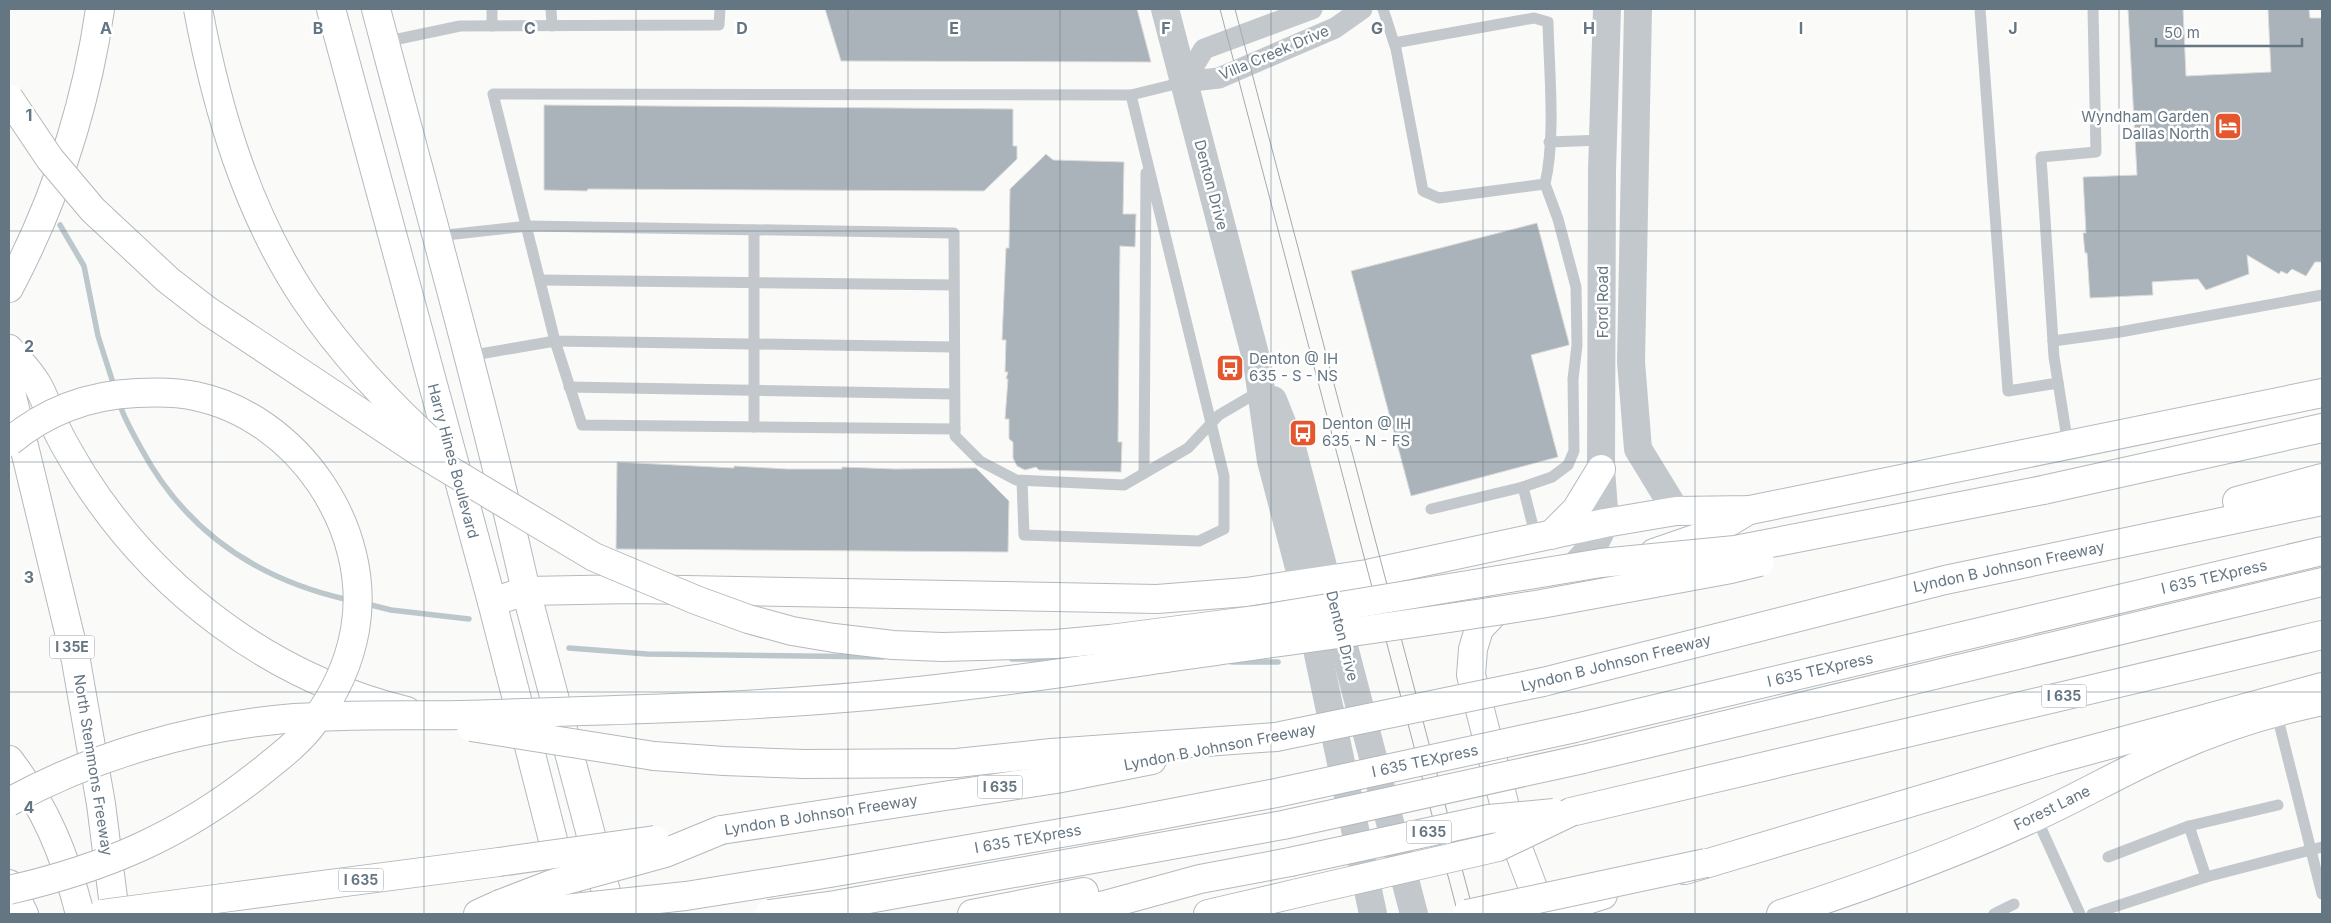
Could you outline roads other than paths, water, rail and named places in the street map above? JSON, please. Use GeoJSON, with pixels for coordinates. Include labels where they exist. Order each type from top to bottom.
{"type":"FeatureCollection","features":[{"type":"Feature","properties":{"kind":"main road"},"geometry":{"type":"LineString","coordinates":[[9,288],[38,228],[76,122],[94,51],[100,9]]}},
{"type":"Feature","properties":{"kind":"main road"},"geometry":{"type":"LineString","coordinates":[[198,9],[221,111],[238,165],[277,251],[305,298],[326,328],[367,376],[426,437],[485,491]]}},
{"type":"Feature","properties":{"kind":"main road","name":"Harry Hines Boulevard"},"geometry":{"type":"LineString","coordinates":[[331,9],[492,602],[572,914]]}},
{"type":"Feature","properties":{"kind":"main road"},"geometry":{"type":"LineString","coordinates":[[376,9],[495,456],[526,591],[612,914]]}},
{"type":"Feature","properties":{"kind":"main road"},"geometry":{"type":"LineString","coordinates":[[9,98],[50,159],[93,210],[168,280],[208,311],[421,453],[594,557],[651,582],[748,619],[792,631],[834,638],[893,645],[942,647],[1055,644],[1181,631],[1601,563],[1735,550],[2043,490],[2322,428]]}},
{"type":"Feature","properties":{"kind":"main road"},"geometry":{"type":"LineString","coordinates":[[394,246],[435,236]]}},
{"type":"Feature","properties":{"kind":"main road"},"geometry":{"type":"LineString","coordinates":[[9,349],[36,382],[58,432],[114,523],[176,588],[223,627],[290,668],[330,687],[372,702],[471,726],[654,756],[724,762],[804,764],[957,763],[1051,753],[1276,737]]}},
{"type":"Feature","properties":{"kind":"main road","name":"North Stemmons Freeway"},"geometry":{"type":"LineString","coordinates":[[9,384],[76,662],[100,795],[115,914]]}},
{"type":"Feature","properties":{"kind":"main road"},"geometry":{"type":"LineString","coordinates":[[9,442],[26,428],[59,410],[92,398],[108,395],[146,392],[197,396],[249,417],[277,436],[304,462],[328,493],[337,510],[350,548],[357,608],[353,643],[341,677],[332,694],[305,733],[268,767],[211,809],[158,840],[91,867],[9,890]]}},
{"type":"Feature","properties":{"kind":"main road"},"geometry":{"type":"LineString","coordinates":[[492,602],[526,591],[633,589],[1157,599],[1246,592],[1367,574],[1605,523],[1676,511],[1750,510],[2322,393]]}},
{"type":"Feature","properties":{"kind":"main road"},"geometry":{"type":"LineString","coordinates":[[1544,536],[1576,510],[1600,469]]}},
{"type":"Feature","properties":{"kind":"main road"},"geometry":{"type":"LineString","coordinates":[[1945,580],[2322,478]]}},
{"type":"Feature","properties":{"kind":"main road"},"geometry":{"type":"LineString","coordinates":[[9,802],[70,772],[108,758],[199,732],[248,723],[344,716],[421,716],[694,708],[820,700],[1067,672],[1532,605],[1731,569],[2043,490]]}},
{"type":"Feature","properties":{"kind":"main road","name":"Lyndon B Johnson Freeway"},"geometry":{"type":"LineString","coordinates":[[102,914],[499,862],[1056,779],[1276,737],[1544,682],[1945,580],[2322,501]]}},
{"type":"Feature","properties":{"kind":"main road"},"geometry":{"type":"LineString","coordinates":[[1750,510],[1709,534],[1604,571],[1540,586],[1503,603],[1478,629],[1473,649],[1471,675],[1511,830],[1543,914],[1706,863],[2053,760],[2322,687]]}},
{"type":"Feature","properties":{"kind":"main road","name":"I 635 TEXpress"},"geometry":{"type":"LineString","coordinates":[[498,911],[686,896],[830,874],[1276,793],[1575,728],[2322,551]]}},
{"type":"Feature","properties":{"kind":"main road","name":"I 635 TEXpress"},"geometry":{"type":"LineString","coordinates":[[769,914],[844,903],[1283,825],[1583,759],[2322,582]]}},
{"type":"Feature","properties":{"kind":"main road","name":"I 635"},"geometry":{"type":"LineString","coordinates":[[1059,914],[1105,905],[1200,879],[1290,862],[1489,819],[1581,810],[2322,635]]}},
{"type":"Feature","properties":{"kind":"main road","name":"Forest Lane"},"geometry":{"type":"LineString","coordinates":[[1781,914],[1836,905],[2036,817],[2172,750],[2276,711],[2322,701]]}},
{"type":"Feature","properties":{"kind":"main road"},"geometry":{"type":"LineString","coordinates":[[9,760],[34,794],[52,828],[65,862],[80,914]]}},
{"type":"Feature","properties":{"kind":"main road"},"geometry":{"type":"LineString","coordinates":[[1208,914],[1498,847],[1581,810]]}},
{"type":"Feature","properties":{"kind":"main road"},"geometry":{"type":"LineString","coordinates":[[498,911],[552,884],[665,853],[721,830]]}},
{"type":"Feature","properties":{"kind":"main road"},"geometry":{"type":"LineString","coordinates":[[1467,914],[1706,863]]}},
{"type":"Feature","properties":{"kind":"main road"},"geometry":{"type":"LineString","coordinates":[[972,914],[1102,889],[1200,879]]}},
{"type":"Feature","properties":{"kind":"main road"},"geometry":{"type":"LineString","coordinates":[[9,884],[24,914]]}},
{"type":"Feature","properties":{"kind":"street","name":"Denton Drive"},"geometry":{"type":"LineString","coordinates":[[1165,9],[1257,362],[1271,461],[1316,581],[1414,914]]}},
{"type":"Feature","properties":{"kind":"street","name":"Villa Creek Drive"},"geometry":{"type":"LineString","coordinates":[[1184,82],[1204,49],[1312,9]]}},
{"type":"Feature","properties":{"kind":"street","name":"Villa Creek Drive"},"geometry":{"type":"LineString","coordinates":[[1184,82],[1219,78],[1335,28],[1362,9]]}},
{"type":"Feature","properties":{"kind":"street","name":"Ford Road"},"geometry":{"type":"LineString","coordinates":[[1605,523],[1588,372],[1603,317],[1590,287],[1603,140],[1607,9]]}},
{"type":"Feature","properties":{"kind":"street","name":"Ford Road"},"geometry":{"type":"LineString","coordinates":[[1638,9],[1631,362],[1638,449],[1676,511]]}},
{"type":"Feature","properties":{"kind":"street"},"geometry":{"type":"LineString","coordinates":[[1603,317],[1632,318]]}},
{"type":"Feature","properties":{"kind":"street","name":"Denton Drive"},"geometry":{"type":"LineString","coordinates":[[1257,362],[1292,448],[1373,914]]}},
{"type":"Feature","properties":{"kind":"street"},"geometry":{"type":"LineString","coordinates":[[1562,580],[1594,545],[1605,523]]}},
{"type":"Feature","properties":{"kind":"lane"},"geometry":{"type":"LineString","coordinates":[[492,9],[492,26]]}},
{"type":"Feature","properties":{"kind":"lane"},"geometry":{"type":"LineString","coordinates":[[551,9],[552,26]]}},
{"type":"Feature","properties":{"kind":"lane"},"geometry":{"type":"LineString","coordinates":[[384,42],[460,26],[719,26],[720,9]]}},
{"type":"Feature","properties":{"kind":"lane"},"geometry":{"type":"LineString","coordinates":[[1383,9],[1394,43],[1423,191],[1439,198],[1545,184]]}},
{"type":"Feature","properties":{"kind":"lane"},"geometry":{"type":"LineString","coordinates":[[1980,9],[2008,391],[2058,383]]}},
{"type":"Feature","properties":{"kind":"lane"},"geometry":{"type":"LineString","coordinates":[[2068,445],[2053,341],[2041,157],[2096,152],[2094,9]]}},
{"type":"Feature","properties":{"kind":"lane"},"geometry":{"type":"LineString","coordinates":[[1394,43],[1534,18],[1548,22],[1549,142],[1545,184],[1558,219],[1590,287],[1577,345],[1588,372],[1574,451],[1568,465],[1552,477],[1523,487],[1431,509]]}},
{"type":"Feature","properties":{"kind":"lane"},"geometry":{"type":"LineString","coordinates":[[955,429],[582,425],[555,341],[494,94],[1131,95],[1184,82]]}},
{"type":"Feature","properties":{"kind":"lane"},"geometry":{"type":"LineString","coordinates":[[1022,481],[1024,535],[1199,541],[1224,529],[1224,476],[1131,95]]}},
{"type":"Feature","properties":{"kind":"lane"},"geometry":{"type":"LineString","coordinates":[[1549,142],[1603,140]]}},
{"type":"Feature","properties":{"kind":"lane"},"geometry":{"type":"LineString","coordinates":[[1144,474],[1146,155]]}},
{"type":"Feature","properties":{"kind":"lane"},"geometry":{"type":"LineString","coordinates":[[435,236],[528,226],[954,233],[955,436],[980,461],[1016,480],[1124,485],[1188,448],[1219,414],[1261,390]]}},
{"type":"Feature","properties":{"kind":"lane"},"geometry":{"type":"LineString","coordinates":[[754,230],[754,427]]}},
{"type":"Feature","properties":{"kind":"lane"},"geometry":{"type":"LineString","coordinates":[[540,280],[954,285]]}},
{"type":"Feature","properties":{"kind":"lane"},"geometry":{"type":"LineString","coordinates":[[2053,341],[2120,332],[2322,295]]}},
{"type":"Feature","properties":{"kind":"lane"},"geometry":{"type":"LineString","coordinates":[[467,356],[555,341],[954,347]]}},
{"type":"Feature","properties":{"kind":"lane"},"geometry":{"type":"LineString","coordinates":[[569,387],[954,394]]}},
{"type":"Feature","properties":{"kind":"lane"},"geometry":{"type":"LineString","coordinates":[[1523,487],[1544,536]]}},
{"type":"Feature","properties":{"kind":"lane"},"geometry":{"type":"LineString","coordinates":[[2276,711],[2317,848],[2322,894]]}},
{"type":"Feature","properties":{"kind":"lane"},"geometry":{"type":"LineString","coordinates":[[2108,857],[2189,826],[2278,805]]}},
{"type":"Feature","properties":{"kind":"lane"},"geometry":{"type":"LineString","coordinates":[[2036,817],[2080,914]]}},
{"type":"Feature","properties":{"kind":"lane"},"geometry":{"type":"LineString","coordinates":[[2189,826],[2206,877]]}},
{"type":"Feature","properties":{"kind":"lane"},"geometry":{"type":"LineString","coordinates":[[2092,914],[2206,877],[2317,848]]}},
{"type":"Feature","properties":{"kind":"lane"},"geometry":{"type":"LineString","coordinates":[[1994,914],[2014,904]]}},
{"type":"Feature","properties":{"kind":"waterway"},"geometry":{"type":"LineString","coordinates":[[60,225],[84,266],[98,336],[115,389]]}},
{"type":"Feature","properties":{"kind":"waterway"},"geometry":{"type":"LineString","coordinates":[[119,402],[142,450],[160,479],[181,506],[204,529],[229,549],[256,566],[285,580],[349,600]]}},
{"type":"Feature","properties":{"kind":"waterway"},"geometry":{"type":"LineString","coordinates":[[363,603],[391,610],[469,619]]}},
{"type":"Feature","properties":{"kind":"waterway"},"geometry":{"type":"LineString","coordinates":[[569,648],[647,654],[883,657]]}},
{"type":"Feature","properties":{"kind":"waterway"},"geometry":{"type":"LineString","coordinates":[[1012,659],[1068,659]]}},
{"type":"Feature","properties":{"kind":"waterway"},"geometry":{"type":"LineString","coordinates":[[1232,662],[1278,662]]}},
{"type":"Feature","properties":{"kind":"tram line"},"geometry":{"type":"LineString","coordinates":[[1220,9],[1458,914]]}},
{"type":"Feature","properties":{"kind":"tram line"},"geometry":{"type":"LineString","coordinates":[[1235,9],[1474,914]]}},
{"type":"Feature","properties":{"kind":"place","name":"Wyndham Garden Dallas North"},"geometry":{"type":"Point","coordinates":[2228,126]}},
{"type":"Feature","properties":{"kind":"place","name":"Denton @ IH 635 - S - NS"},"geometry":{"type":"Point","coordinates":[1230,368]}},
{"type":"Feature","properties":{"kind":"place","name":"Denton @ IH 635 - N - FS"},"geometry":{"type":"Point","coordinates":[1303,433]}}]}
